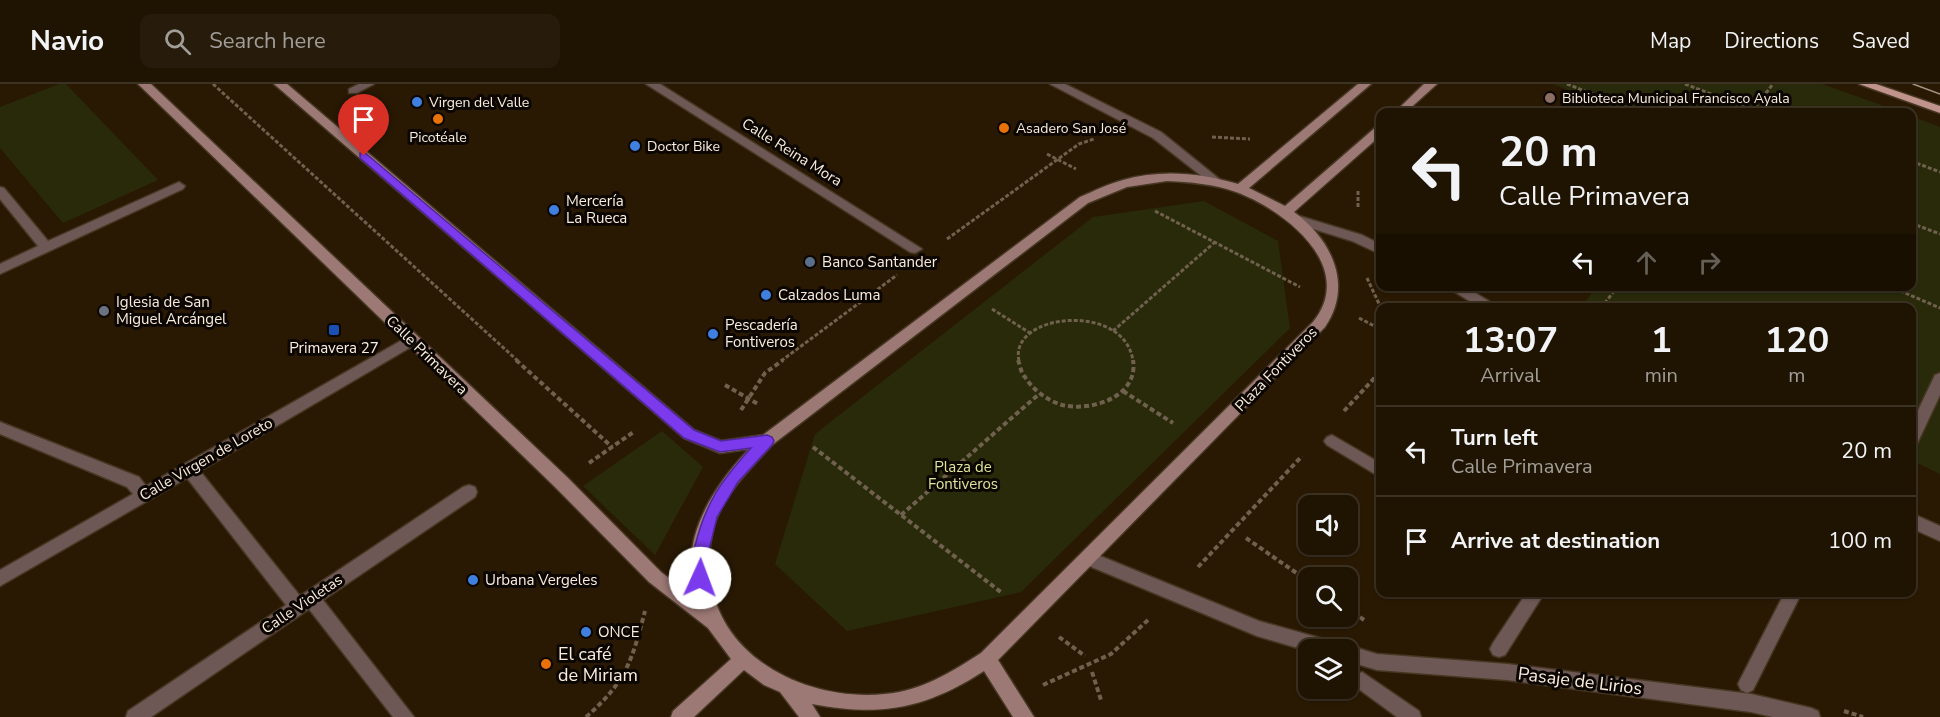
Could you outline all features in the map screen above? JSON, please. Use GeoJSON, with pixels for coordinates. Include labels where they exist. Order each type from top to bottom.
{"type":"FeatureCollection","features":[{"type":"Feature","properties":{"kind":"main road","name":"Calle Primavera"},"geometry":{"type":"LineString","coordinates":[[144,84],[561,482],[655,577],[713,623]]}},
{"type":"Feature","properties":{"kind":"main road"},"geometry":{"type":"LineString","coordinates":[[280,84],[689,434],[720,447],[767,441]]}},
{"type":"Feature","properties":{"kind":"main road"},"geometry":{"type":"LineString","coordinates":[[1240,189],[1365,84]]}},
{"type":"Feature","properties":{"kind":"main road"},"geometry":{"type":"LineString","coordinates":[[1404,108],[1431,84]]}},
{"type":"Feature","properties":{"kind":"main road"},"geometry":{"type":"LineString","coordinates":[[1865,84],[1940,110]]}},
{"type":"Feature","properties":{"kind":"main road"},"geometry":{"type":"LineString","coordinates":[[1291,216],[1376,134]]}},
{"type":"Feature","properties":{"kind":"main road","name":"Plaza Fontiveros"},"geometry":{"type":"LineString","coordinates":[[1189,178],[1217,182],[1240,189],[1291,216],[1313,237],[1324,255],[1331,273],[1332,296],[1326,313],[1309,336],[987,659],[940,688],[885,703],[835,702],[788,689],[764,677],[742,661],[713,623],[704,600],[700,578],[703,538],[710,516],[721,495],[767,441],[1084,200],[1111,187],[1143,179],[1189,178]]}},
{"type":"Feature","properties":{"kind":"main road"},"geometry":{"type":"LineString","coordinates":[[987,659],[1011,700],[1025,717]]}},
{"type":"Feature","properties":{"kind":"main road"},"geometry":{"type":"LineString","coordinates":[[680,717],[742,661]]}},
{"type":"Feature","properties":{"kind":"main road"},"geometry":{"type":"LineString","coordinates":[[788,689],[811,717]]}},
{"type":"Feature","properties":{"kind":"street"},"geometry":{"type":"LineString","coordinates":[[354,90],[368,84]]}},
{"type":"Feature","properties":{"kind":"street","name":"Calle Reina Mora"},"geometry":{"type":"LineString","coordinates":[[652,84],[915,249]]}},
{"type":"Feature","properties":{"kind":"street"},"geometry":{"type":"LineString","coordinates":[[1056,84],[1156,135],[1217,182]]}},
{"type":"Feature","properties":{"kind":"street"},"geometry":{"type":"LineString","coordinates":[[0,268],[179,186]]}},
{"type":"Feature","properties":{"kind":"street"},"geometry":{"type":"LineString","coordinates":[[0,190],[46,247]]}},
{"type":"Feature","properties":{"kind":"street"},"geometry":{"type":"LineString","coordinates":[[1291,216],[1357,238],[1376,247]]}},
{"type":"Feature","properties":{"kind":"street"},"geometry":{"type":"LineString","coordinates":[[1461,291],[1484,303]]}},
{"type":"Feature","properties":{"kind":"street","name":"Calle Virgen de Loreto"},"geometry":{"type":"LineString","coordinates":[[0,579],[411,340]]}},
{"type":"Feature","properties":{"kind":"street"},"geometry":{"type":"LineString","coordinates":[[1916,431],[1940,379]]}},
{"type":"Feature","properties":{"kind":"street"},"geometry":{"type":"LineString","coordinates":[[0,428],[134,482],[144,495]]}},
{"type":"Feature","properties":{"kind":"street"},"geometry":{"type":"LineString","coordinates":[[1332,441],[1376,468]]}},
{"type":"Feature","properties":{"kind":"street"},"geometry":{"type":"LineString","coordinates":[[189,469],[405,717]]}},
{"type":"Feature","properties":{"kind":"street","name":"Calle Violetas"},"geometry":{"type":"LineString","coordinates":[[135,717],[469,492]]}},
{"type":"Feature","properties":{"kind":"street"},"geometry":{"type":"LineString","coordinates":[[1916,522],[1940,534]]}},
{"type":"Feature","properties":{"kind":"street"},"geometry":{"type":"LineString","coordinates":[[1088,558],[1257,628],[1298,640]]}},
{"type":"Feature","properties":{"kind":"street"},"geometry":{"type":"LineString","coordinates":[[1499,649],[1534,597]]}},
{"type":"Feature","properties":{"kind":"street"},"geometry":{"type":"LineString","coordinates":[[1748,684],[1792,597]]}},
{"type":"Feature","properties":{"kind":"street","name":"Pasaje de Lirios"},"geometry":{"type":"LineString","coordinates":[[1358,656],[1377,662],[1507,672],[1751,703],[1811,717]]}},
{"type":"Feature","properties":{"kind":"street"},"geometry":{"type":"LineString","coordinates":[[1362,681],[1412,717]]}},
{"type":"Feature","properties":{"kind":"path"},"geometry":{"type":"LineString","coordinates":[[213,84],[612,447]]}},
{"type":"Feature","properties":{"kind":"path"},"geometry":{"type":"LineString","coordinates":[[1568,84],[1628,108]]}},
{"type":"Feature","properties":{"kind":"path"},"geometry":{"type":"LineString","coordinates":[[1685,84],[1745,108]]}},
{"type":"Feature","properties":{"kind":"path"},"geometry":{"type":"LineString","coordinates":[[1754,108],[1773,84]]}},
{"type":"Feature","properties":{"kind":"path"},"geometry":{"type":"LineString","coordinates":[[1047,154],[1084,173]]}},
{"type":"Feature","properties":{"kind":"path"},"geometry":{"type":"LineString","coordinates":[[1916,163],[1940,172]]}},
{"type":"Feature","properties":{"kind":"path"},"geometry":{"type":"LineString","coordinates":[[1358,188],[1358,216]]}},
{"type":"Feature","properties":{"kind":"path"},"geometry":{"type":"LineString","coordinates":[[1146,206],[1309,291]]}},
{"type":"Feature","properties":{"kind":"path"},"geometry":{"type":"LineString","coordinates":[[1916,224],[1940,234]]}},
{"type":"Feature","properties":{"kind":"path"},"geometry":{"type":"LineString","coordinates":[[1113,331],[1215,242]]}},
{"type":"Feature","properties":{"kind":"path"},"geometry":{"type":"LineString","coordinates":[[1605,303],[1614,291]]}},
{"type":"Feature","properties":{"kind":"path"},"geometry":{"type":"LineString","coordinates":[[1901,291],[1940,308]]}},
{"type":"Feature","properties":{"kind":"path"},"geometry":{"type":"LineString","coordinates":[[987,306],[1030,333]]}},
{"type":"Feature","properties":{"kind":"path"},"geometry":{"type":"LineString","coordinates":[[1079,319],[1097,323],[1113,331],[1133,353],[1136,367],[1132,380],[1123,392],[1112,399],[1083,406],[1068,405],[1039,394],[1021,375],[1017,364],[1018,353],[1030,333],[1044,324],[1079,319]]}},
{"type":"Feature","properties":{"kind":"path"},"geometry":{"type":"LineString","coordinates":[[1340,416],[1376,376]]}},
{"type":"Feature","properties":{"kind":"path"},"geometry":{"type":"LineString","coordinates":[[725,385],[760,405]]}},
{"type":"Feature","properties":{"kind":"path"},"geometry":{"type":"LineString","coordinates":[[1123,392],[1181,428]]}},
{"type":"Feature","properties":{"kind":"path"},"geometry":{"type":"LineString","coordinates":[[900,515],[1039,394]]}},
{"type":"Feature","properties":{"kind":"path"},"geometry":{"type":"LineString","coordinates":[[588,464],[641,428]]}},
{"type":"Feature","properties":{"kind":"path"},"geometry":{"type":"LineString","coordinates":[[810,445],[1006,596]]}},
{"type":"Feature","properties":{"kind":"path"},"geometry":{"type":"LineString","coordinates":[[1034,690],[1110,654],[1137,631],[1308,450]]}},
{"type":"Feature","properties":{"kind":"path"},"geometry":{"type":"LineString","coordinates":[[1246,538],[1298,574]]}},
{"type":"Feature","properties":{"kind":"path"},"geometry":{"type":"LineString","coordinates":[[586,717],[609,698],[630,666],[647,602]]}},
{"type":"Feature","properties":{"kind":"path"},"geometry":{"type":"LineString","coordinates":[[1056,635],[1084,656]]}},
{"type":"Feature","properties":{"kind":"path"},"geometry":{"type":"LineString","coordinates":[[1092,672],[1101,700]]}},
{"type":"Feature","properties":{"kind":"green space"},"geometry":{"type":"Polygon","coordinates":[[[59,84],[66,84],[158,180],[63,223],[0,148],[0,107],[59,84]]]}},
{"type":"Feature","properties":{"kind":"green space"},"geometry":{"type":"Polygon","coordinates":[[[1553,84],[1822,84],[1890,108],[1614,108],[1553,84]]]}},
{"type":"Feature","properties":{"kind":"green space"},"geometry":{"type":"Polygon","coordinates":[[[1916,118],[1940,127],[1940,474],[1916,462],[1916,303],[1585,302],[1593,291],[1916,291],[1916,118]]]}},
{"type":"Feature","properties":{"kind":"green space","name":"Plaza de Fontiveros"},"geometry":{"type":"Polygon","coordinates":[[[1204,201],[1278,241],[1290,328],[1021,592],[847,631],[775,564],[815,434],[1093,217],[1204,201]]]}},
{"type":"Feature","properties":{"kind":"green space"},"geometry":{"type":"Polygon","coordinates":[[[662,431],[703,467],[655,555],[583,486],[662,431]]]}},
{"type":"Feature","properties":{"kind":"tram line"},"geometry":{"type":"LineString","coordinates":[[1913,84],[1940,94]]}},
{"type":"Feature","properties":{"kind":"place","name":"Biblioteca Municipal Francisco Ayala"},"geometry":{"type":"Point","coordinates":[1550,98]}},
{"type":"Feature","properties":{"kind":"place","name":"Virgen del Valle"},"geometry":{"type":"Point","coordinates":[417,102]}},
{"type":"Feature","properties":{"kind":"place","name":"Picotéale"},"geometry":{"type":"Point","coordinates":[438,119]}},
{"type":"Feature","properties":{"kind":"place","name":"Asadero San José"},"geometry":{"type":"Point","coordinates":[1004,128]}},
{"type":"Feature","properties":{"kind":"place","name":"Doctor Bike"},"geometry":{"type":"Point","coordinates":[635,146]}},
{"type":"Feature","properties":{"kind":"place","name":"Mercería La Rueca"},"geometry":{"type":"Point","coordinates":[554,210]}},
{"type":"Feature","properties":{"kind":"place","name":"Banco Santander"},"geometry":{"type":"Point","coordinates":[810,262]}},
{"type":"Feature","properties":{"kind":"place","name":"Calzados Luma"},"geometry":{"type":"Point","coordinates":[766,295]}},
{"type":"Feature","properties":{"kind":"place","name":"Iglesia de San Miguel Arcángel"},"geometry":{"type":"Point","coordinates":[104,311]}},
{"type":"Feature","properties":{"kind":"place","name":"Primavera 27"},"geometry":{"type":"Point","coordinates":[334,330]}},
{"type":"Feature","properties":{"kind":"place","name":"Pescadería Fontiveros"},"geometry":{"type":"Point","coordinates":[713,334]}},
{"type":"Feature","properties":{"kind":"place","name":"Urbana Vergeles"},"geometry":{"type":"Point","coordinates":[473,580]}},
{"type":"Feature","properties":{"kind":"place","name":"ONCE"},"geometry":{"type":"Point","coordinates":[586,632]}},
{"type":"Feature","properties":{"kind":"place","name":"El café de Miriam"},"geometry":{"type":"Point","coordinates":[546,664]}},
{"type":"Feature","properties":{"kind":"route"},"geometry":{"type":"LineString","coordinates":[[364,156],[689,434],[720,447],[767,441],[733,478],[710,516],[703,538],[700,578]]}}]}
